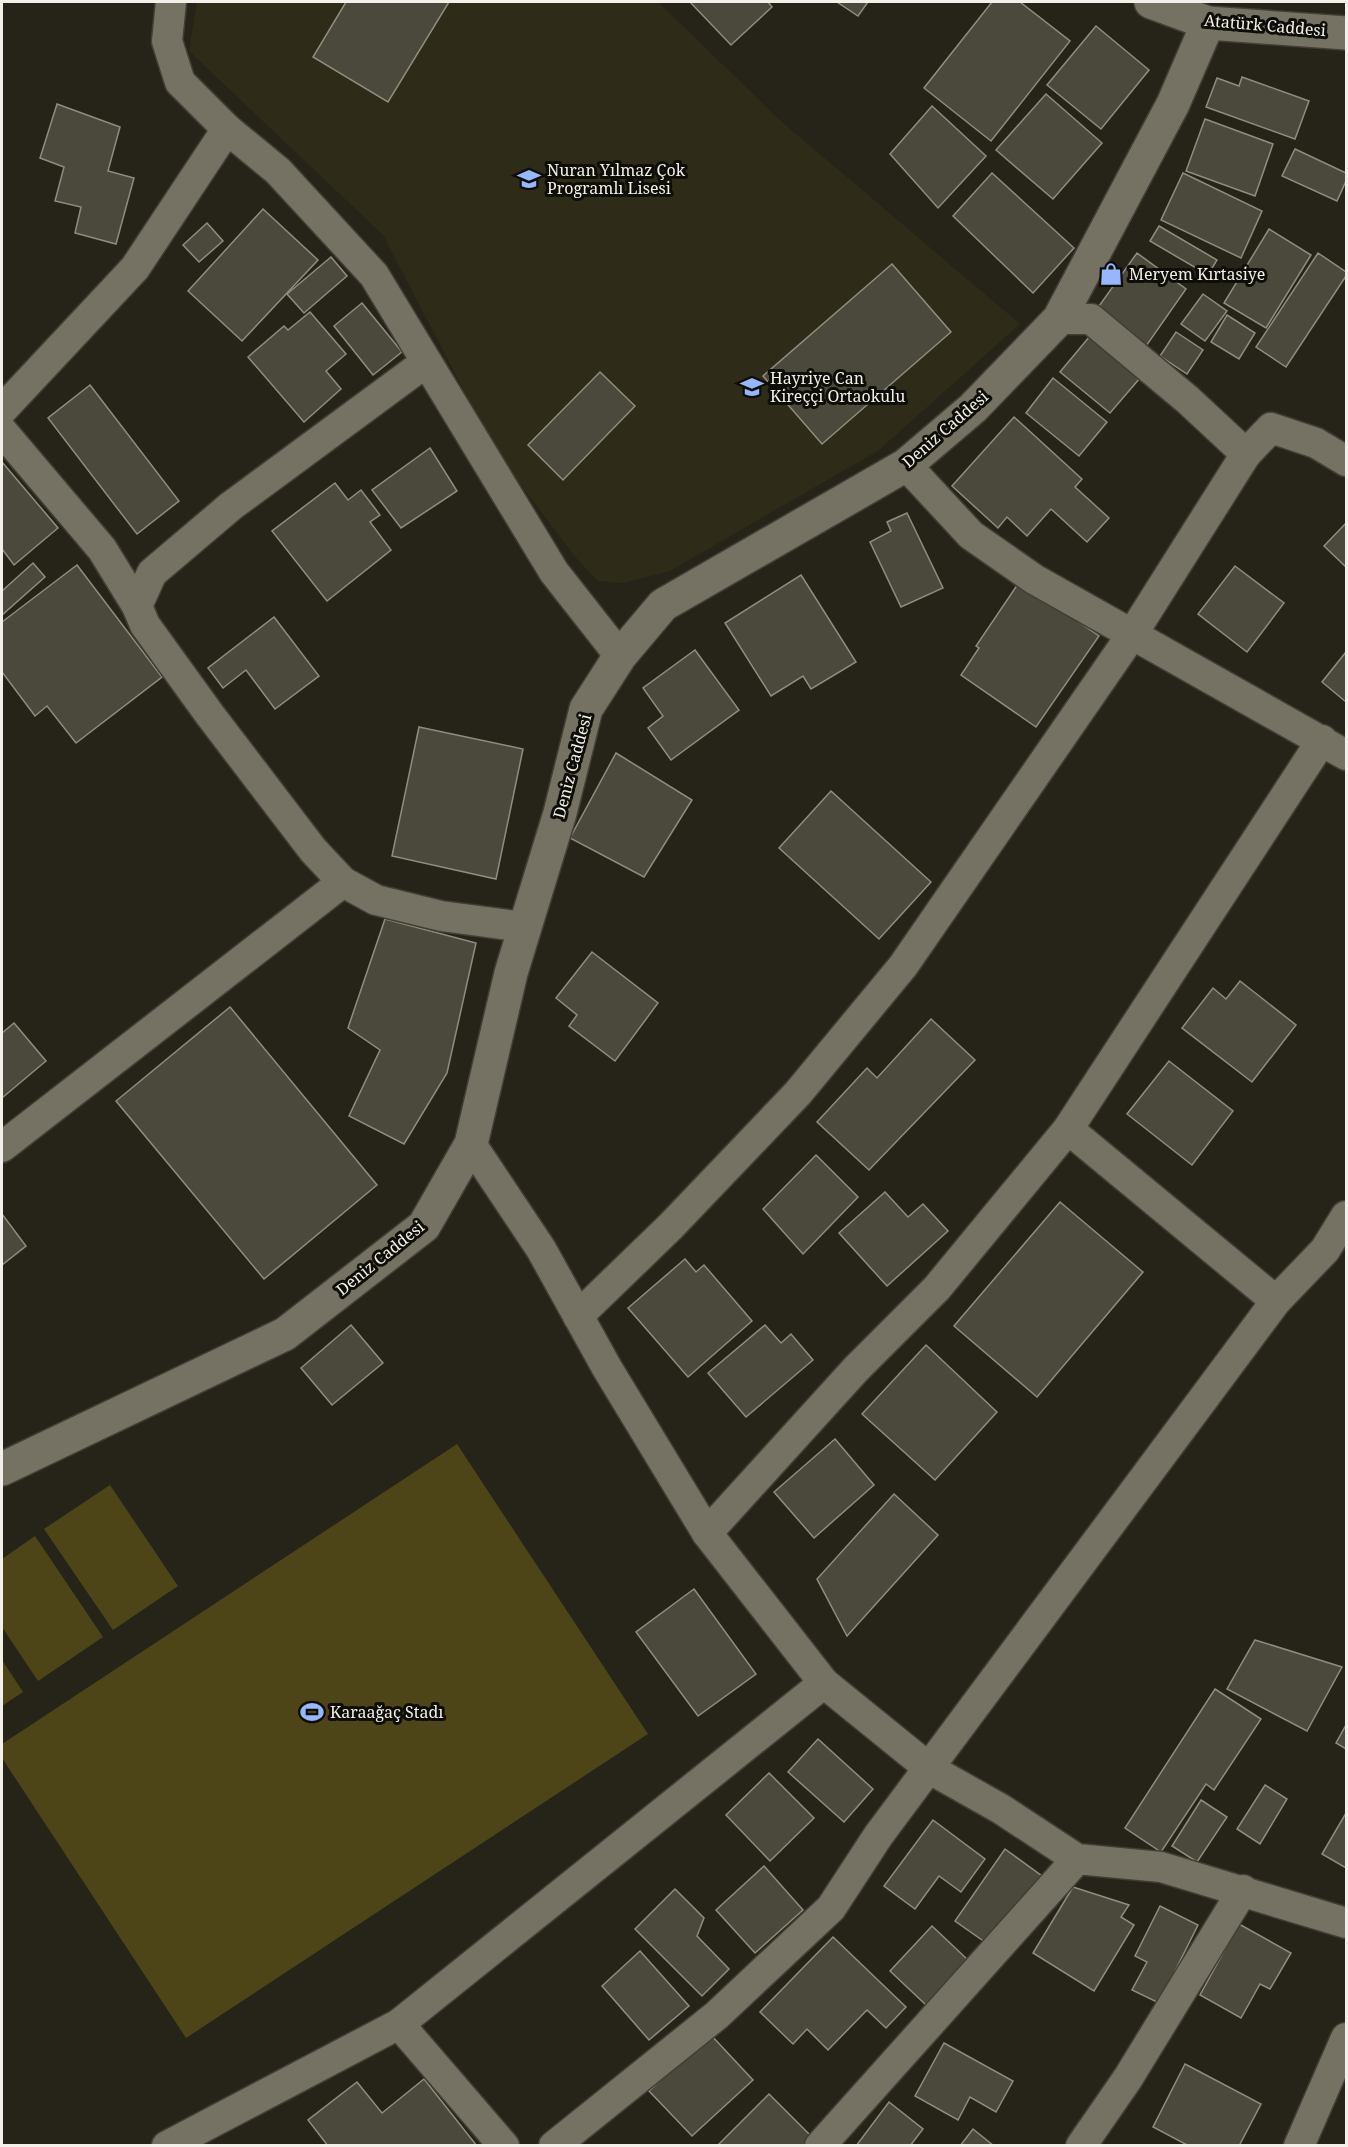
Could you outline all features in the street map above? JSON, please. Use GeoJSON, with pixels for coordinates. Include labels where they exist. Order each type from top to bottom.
{"type":"FeatureCollection","features":[{"type":"Feature","properties":{"kind":"street"},"geometry":{"type":"LineString","coordinates":[[171,2],[167,41],[180,82],[227,129],[278,171],[374,275],[425,363],[554,572],[620,656]]}},
{"type":"Feature","properties":{"kind":"street","name":"Atatürk Caddesi"},"geometry":{"type":"LineString","coordinates":[[1151,2],[1208,23],[1347,33]]}},
{"type":"Feature","properties":{"kind":"street","name":"Deniz Caddesi"},"geometry":{"type":"LineString","coordinates":[[3,1466],[285,1334],[424,1226],[471,1144],[524,927],[560,813],[586,709],[620,656],[663,605],[906,465],[973,408],[1059,319],[1173,104],[1208,23]]}},
{"type":"Feature","properties":{"kind":"street"},"geometry":{"type":"LineString","coordinates":[[2,410],[135,268],[227,129]]}},
{"type":"Feature","properties":{"kind":"street"},"geometry":{"type":"LineString","coordinates":[[1059,319],[1091,320],[1188,400],[1246,454]]}},
{"type":"Feature","properties":{"kind":"street"},"geometry":{"type":"LineString","coordinates":[[137,606],[152,573],[231,506],[425,363]]}},
{"type":"Feature","properties":{"kind":"street"},"geometry":{"type":"LineString","coordinates":[[578,1316],[671,1226],[798,1093],[903,966],[1133,633],[1246,454],[1271,428],[1316,443],[1347,461]]}},
{"type":"Feature","properties":{"kind":"street"},"geometry":{"type":"LineString","coordinates":[[2,431],[102,549],[137,606],[145,626],[312,850],[343,882],[376,900],[387,903],[441,916],[524,927]]}},
{"type":"Feature","properties":{"kind":"street"},"geometry":{"type":"LineString","coordinates":[[707,1533],[856,1369],[937,1288],[1068,1130],[1334,747],[1034,579],[971,535],[934,491],[906,465]]}},
{"type":"Feature","properties":{"kind":"street"},"geometry":{"type":"LineString","coordinates":[[2,1147],[343,882]]}},
{"type":"Feature","properties":{"kind":"street"},"geometry":{"type":"LineString","coordinates":[[1068,1130],[1276,1301]]}},
{"type":"Feature","properties":{"kind":"street"},"geometry":{"type":"LineString","coordinates":[[471,1144],[541,1249],[578,1316],[707,1533],[824,1683],[930,1769],[1001,1809],[1077,1859],[1161,1867],[1347,1923]]}},
{"type":"Feature","properties":{"kind":"street"},"geometry":{"type":"LineString","coordinates":[[554,2145],[717,2015],[831,1908],[878,1836],[1276,1301],[1325,1250],[1347,1216]]}},
{"type":"Feature","properties":{"kind":"street"},"geometry":{"type":"LineString","coordinates":[[167,2145],[399,2024],[824,1683]]}},
{"type":"Feature","properties":{"kind":"street"},"geometry":{"type":"LineString","coordinates":[[820,2145],[1077,1859]]}},
{"type":"Feature","properties":{"kind":"street"},"geometry":{"type":"LineString","coordinates":[[1081,2145],[1128,2078],[1243,1890]]}},
{"type":"Feature","properties":{"kind":"street"},"geometry":{"type":"LineString","coordinates":[[399,2024],[504,2145]]}},
{"type":"Feature","properties":{"kind":"street"},"geometry":{"type":"LineString","coordinates":[[1299,2145],[1347,2038]]}},
{"type":"Feature","properties":{"kind":"shaded area"},"geometry":{"type":"Polygon","coordinates":[[[197,2],[658,2],[782,122],[1020,324],[879,450],[670,571],[623,583],[598,581],[577,559],[497,454],[383,235],[189,51],[197,2]]]}},
{"type":"Feature","properties":{"kind":"shaded area"},"geometry":{"type":"Polygon","coordinates":[[[457,1444],[648,1734],[186,2038],[2,1758],[2,1744],[457,1444]]]}},
{"type":"Feature","properties":{"kind":"shaded area"},"geometry":{"type":"Polygon","coordinates":[[[110,1485],[178,1586],[113,1630],[44,1529],[110,1485]]]}},
{"type":"Feature","properties":{"kind":"shaded area"},"geometry":{"type":"Polygon","coordinates":[[[35,1536],[103,1637],[38,1681],[2,1627],[2,1559],[35,1536]]]}},
{"type":"Feature","properties":{"kind":"shaded area"},"geometry":{"type":"Polygon","coordinates":[[[2,1660],[23,1692],[2,1706],[2,1660]]]}},
{"type":"Feature","properties":{"kind":"building"},"geometry":{"type":"Polygon","coordinates":[[[346,2],[449,2],[388,102],[313,57],[346,2]]]}},
{"type":"Feature","properties":{"kind":"building"},"geometry":{"type":"Polygon","coordinates":[[[690,2],[768,2],[772,7],[731,45],[690,2]]]}},
{"type":"Feature","properties":{"kind":"building"},"geometry":{"type":"Polygon","coordinates":[[[837,2],[868,2],[858,16],[837,2]]]}},
{"type":"Feature","properties":{"kind":"building"},"geometry":{"type":"Polygon","coordinates":[[[992,2],[1020,2],[1070,41],[991,141],[924,88],[992,2]]]}},
{"type":"Feature","properties":{"kind":"building"},"geometry":{"type":"Polygon","coordinates":[[[1096,26],[1149,70],[1101,129],[1047,85],[1096,26]]]}},
{"type":"Feature","properties":{"kind":"building"},"geometry":{"type":"Polygon","coordinates":[[[1242,77],[1309,101],[1295,139],[1206,107],[1217,78],[1239,86],[1242,77]]]}},
{"type":"Feature","properties":{"kind":"building"},"geometry":{"type":"Polygon","coordinates":[[[1046,94],[1102,143],[1053,199],[996,150],[1046,94]]]}},
{"type":"Feature","properties":{"kind":"building"},"geometry":{"type":"Polygon","coordinates":[[[57,104],[120,127],[108,171],[134,178],[116,244],[75,233],[81,207],[55,201],[64,167],[40,158],[57,104]]]}},
{"type":"Feature","properties":{"kind":"building"},"geometry":{"type":"Polygon","coordinates":[[[932,106],[986,156],[938,208],[890,154],[932,106]]]}},
{"type":"Feature","properties":{"kind":"building"},"geometry":{"type":"Polygon","coordinates":[[[1205,119],[1273,144],[1255,196],[1186,171],[1205,119]]]}},
{"type":"Feature","properties":{"kind":"building"},"geometry":{"type":"Polygon","coordinates":[[[1295,149],[1346,173],[1346,181],[1337,201],[1282,176],[1295,149]]]}},
{"type":"Feature","properties":{"kind":"building"},"geometry":{"type":"Polygon","coordinates":[[[992,173],[1074,248],[1033,293],[953,216],[992,173]]]}},
{"type":"Feature","properties":{"kind":"building"},"geometry":{"type":"Polygon","coordinates":[[[1183,173],[1262,211],[1241,258],[1161,220],[1183,173]]]}},
{"type":"Feature","properties":{"kind":"building"},"geometry":{"type":"Polygon","coordinates":[[[263,209],[318,260],[242,341],[188,291],[263,209]]]}},
{"type":"Feature","properties":{"kind":"building"},"geometry":{"type":"Polygon","coordinates":[[[207,223],[223,241],[199,262],[183,245],[207,223]]]}},
{"type":"Feature","properties":{"kind":"building"},"geometry":{"type":"Polygon","coordinates":[[[1159,226],[1217,260],[1208,275],[1150,241],[1159,226]]]}},
{"type":"Feature","properties":{"kind":"building"},"geometry":{"type":"Polygon","coordinates":[[[1269,229],[1311,255],[1266,328],[1224,303],[1269,229]]]}},
{"type":"Feature","properties":{"kind":"building"},"geometry":{"type":"Polygon","coordinates":[[[1137,253],[1186,289],[1144,349],[1094,313],[1137,253]]]}},
{"type":"Feature","properties":{"kind":"building"},"geometry":{"type":"Polygon","coordinates":[[[1318,253],[1346,272],[1346,276],[1286,367],[1256,347],[1318,253]]]}},
{"type":"Feature","properties":{"kind":"building"},"geometry":{"type":"Polygon","coordinates":[[[331,257],[347,276],[304,313],[287,294],[331,257]]]}},
{"type":"Feature","properties":{"kind":"building"},"geometry":{"type":"Polygon","coordinates":[[[892,264],[951,332],[822,444],[763,376],[892,264]]]}},
{"type":"Feature","properties":{"kind":"building"},"geometry":{"type":"Polygon","coordinates":[[[1203,294],[1227,311],[1205,341],[1181,324],[1203,294]]]}},
{"type":"Feature","properties":{"kind":"building"},"geometry":{"type":"Polygon","coordinates":[[[362,303],[402,352],[373,375],[334,326],[362,303]]]}},
{"type":"Feature","properties":{"kind":"building"},"geometry":{"type":"Polygon","coordinates":[[[310,312],[346,354],[326,371],[341,389],[304,422],[248,357],[284,326],[288,330],[310,312]]]}},
{"type":"Feature","properties":{"kind":"building"},"geometry":{"type":"Polygon","coordinates":[[[1227,315],[1255,333],[1239,359],[1211,342],[1227,315]]]}},
{"type":"Feature","properties":{"kind":"building"},"geometry":{"type":"Polygon","coordinates":[[[1095,330],[1146,371],[1110,413],[1060,372],[1095,330]]]}},
{"type":"Feature","properties":{"kind":"building"},"geometry":{"type":"Polygon","coordinates":[[[1176,332],[1203,350],[1187,374],[1160,356],[1176,332]]]}},
{"type":"Feature","properties":{"kind":"building"},"geometry":{"type":"Polygon","coordinates":[[[600,372],[635,406],[563,480],[528,445],[600,372]]]}},
{"type":"Feature","properties":{"kind":"building"},"geometry":{"type":"Polygon","coordinates":[[[1053,378],[1107,422],[1079,456],[1026,413],[1053,378]]]}},
{"type":"Feature","properties":{"kind":"building"},"geometry":{"type":"Polygon","coordinates":[[[90,385],[179,501],[137,534],[48,418],[90,385]]]}},
{"type":"Feature","properties":{"kind":"building"},"geometry":{"type":"Polygon","coordinates":[[[1014,417],[1082,479],[1075,487],[1109,518],[1087,542],[1051,509],[1027,536],[1007,517],[998,528],[952,486],[1014,417]]]}},
{"type":"Feature","properties":{"kind":"building"},"geometry":{"type":"Polygon","coordinates":[[[430,448],[457,491],[401,528],[372,490],[430,448]]]}},
{"type":"Feature","properties":{"kind":"building"},"geometry":{"type":"Polygon","coordinates":[[[2,462],[58,528],[14,565],[2,549],[2,462]]]}},
{"type":"Feature","properties":{"kind":"building"},"geometry":{"type":"Polygon","coordinates":[[[335,483],[348,500],[361,490],[380,515],[370,522],[391,550],[327,601],[272,531],[335,483]]]}},
{"type":"Feature","properties":{"kind":"building"},"geometry":{"type":"Polygon","coordinates":[[[907,513],[943,588],[901,607],[870,542],[891,531],[887,522],[907,513]]]}},
{"type":"Feature","properties":{"kind":"building"},"geometry":{"type":"Polygon","coordinates":[[[1346,523],[1346,567],[1324,546],[1346,523]]]}},
{"type":"Feature","properties":{"kind":"building"},"geometry":{"type":"Polygon","coordinates":[[[33,563],[45,577],[2,615],[2,591],[33,563]]]}},
{"type":"Feature","properties":{"kind":"building"},"geometry":{"type":"Polygon","coordinates":[[[77,565],[162,677],[76,743],[47,706],[35,716],[2,672],[2,622],[77,565]]]}},
{"type":"Feature","properties":{"kind":"building"},"geometry":{"type":"Polygon","coordinates":[[[1235,566],[1284,603],[1247,652],[1198,614],[1235,566]]]}},
{"type":"Feature","properties":{"kind":"building"},"geometry":{"type":"Polygon","coordinates":[[[801,575],[856,662],[811,689],[803,676],[771,696],[725,623],[801,575]]]}},
{"type":"Feature","properties":{"kind":"building"},"geometry":{"type":"Polygon","coordinates":[[[1020,581],[1099,636],[1036,727],[961,675],[979,648],[976,646],[1020,581]]]}},
{"type":"Feature","properties":{"kind":"building"},"geometry":{"type":"Polygon","coordinates":[[[274,617],[319,676],[275,709],[246,670],[223,688],[208,668],[274,617]]]}},
{"type":"Feature","properties":{"kind":"building"},"geometry":{"type":"Polygon","coordinates":[[[695,650],[739,710],[671,760],[648,728],[663,716],[643,688],[695,650]]]}},
{"type":"Feature","properties":{"kind":"building"},"geometry":{"type":"Polygon","coordinates":[[[1346,652],[1346,702],[1322,682],[1346,652]]]}},
{"type":"Feature","properties":{"kind":"building"},"geometry":{"type":"Polygon","coordinates":[[[419,727],[523,749],[496,879],[392,856],[419,727]]]}},
{"type":"Feature","properties":{"kind":"building"},"geometry":{"type":"Polygon","coordinates":[[[616,753],[692,800],[644,877],[570,838],[616,753]]]}},
{"type":"Feature","properties":{"kind":"building"},"geometry":{"type":"Polygon","coordinates":[[[831,791],[931,882],[879,939],[779,848],[831,791]]]}},
{"type":"Feature","properties":{"kind":"building"},"geometry":{"type":"Polygon","coordinates":[[[385,919],[476,943],[447,1073],[404,1144],[349,1116],[380,1050],[348,1028],[385,919]]]}},
{"type":"Feature","properties":{"kind":"building"},"geometry":{"type":"Polygon","coordinates":[[[592,952],[658,1003],[615,1061],[569,1026],[577,1015],[556,998],[592,952]]]}},
{"type":"Feature","properties":{"kind":"building"},"geometry":{"type":"Polygon","coordinates":[[[1240,981],[1296,1025],[1252,1082],[1182,1028],[1213,988],[1226,999],[1240,981]]]}},
{"type":"Feature","properties":{"kind":"building"},"geometry":{"type":"Polygon","coordinates":[[[230,1007],[377,1185],[264,1279],[116,1101],[230,1007]]]}},
{"type":"Feature","properties":{"kind":"building"},"geometry":{"type":"Polygon","coordinates":[[[931,1019],[975,1060],[869,1170],[817,1122],[867,1068],[877,1078],[931,1019]]]}},
{"type":"Feature","properties":{"kind":"building"},"geometry":{"type":"Polygon","coordinates":[[[14,1023],[46,1061],[2,1098],[2,1033],[14,1023]]]}},
{"type":"Feature","properties":{"kind":"building"},"geometry":{"type":"Polygon","coordinates":[[[1169,1061],[1233,1111],[1192,1165],[1127,1114],[1169,1061]]]}},
{"type":"Feature","properties":{"kind":"building"},"geometry":{"type":"Polygon","coordinates":[[[816,1155],[858,1197],[803,1254],[763,1209],[816,1155]]]}},
{"type":"Feature","properties":{"kind":"building"},"geometry":{"type":"Polygon","coordinates":[[[885,1192],[908,1217],[923,1204],[948,1231],[887,1286],[839,1233],[885,1192]]]}},
{"type":"Feature","properties":{"kind":"building"},"geometry":{"type":"Polygon","coordinates":[[[1060,1202],[1143,1272],[1037,1397],[954,1326],[1060,1202]]]}},
{"type":"Feature","properties":{"kind":"building"},"geometry":{"type":"Polygon","coordinates":[[[2,1214],[26,1246],[2,1265],[2,1214]]]}},
{"type":"Feature","properties":{"kind":"building"},"geometry":{"type":"Polygon","coordinates":[[[685,1259],[696,1272],[704,1265],[752,1321],[688,1377],[628,1308],[685,1259]]]}},
{"type":"Feature","properties":{"kind":"building"},"geometry":{"type":"Polygon","coordinates":[[[351,1325],[383,1363],[332,1405],[301,1368],[351,1325]]]}},
{"type":"Feature","properties":{"kind":"building"},"geometry":{"type":"Polygon","coordinates":[[[765,1325],[781,1343],[791,1334],[813,1360],[746,1417],[708,1373],[765,1325]]]}},
{"type":"Feature","properties":{"kind":"building"},"geometry":{"type":"Polygon","coordinates":[[[926,1345],[997,1412],[935,1480],[862,1414],[926,1345]]]}},
{"type":"Feature","properties":{"kind":"building"},"geometry":{"type":"Polygon","coordinates":[[[835,1439],[874,1485],[814,1538],[774,1492],[835,1439]]]}},
{"type":"Feature","properties":{"kind":"building"},"geometry":{"type":"Polygon","coordinates":[[[894,1494],[938,1535],[847,1636],[817,1579],[894,1494]]]}},
{"type":"Feature","properties":{"kind":"building"},"geometry":{"type":"Polygon","coordinates":[[[694,1589],[756,1674],[698,1716],[636,1632],[694,1589]]]}},
{"type":"Feature","properties":{"kind":"building"},"geometry":{"type":"Polygon","coordinates":[[[1255,1640],[1342,1667],[1307,1731],[1227,1689],[1255,1640]]]}},
{"type":"Feature","properties":{"kind":"building"},"geometry":{"type":"Polygon","coordinates":[[[1215,1689],[1261,1719],[1214,1790],[1206,1784],[1161,1852],[1125,1828],[1215,1689]]]}},
{"type":"Feature","properties":{"kind":"building"},"geometry":{"type":"Polygon","coordinates":[[[1346,1725],[1346,1749],[1336,1743],[1346,1725]]]}},
{"type":"Feature","properties":{"kind":"building"},"geometry":{"type":"Polygon","coordinates":[[[818,1739],[873,1789],[844,1822],[788,1772],[818,1739]]]}},
{"type":"Feature","properties":{"kind":"building"},"geometry":{"type":"Polygon","coordinates":[[[769,1773],[814,1818],[770,1861],[726,1815],[769,1773]]]}},
{"type":"Feature","properties":{"kind":"building"},"geometry":{"type":"Polygon","coordinates":[[[1265,1785],[1287,1799],[1260,1844],[1237,1829],[1265,1785]]]}},
{"type":"Feature","properties":{"kind":"building"},"geometry":{"type":"Polygon","coordinates":[[[1201,1800],[1227,1817],[1197,1862],[1172,1846],[1201,1800]]]}},
{"type":"Feature","properties":{"kind":"building"},"geometry":{"type":"Polygon","coordinates":[[[1346,1813],[1346,1868],[1322,1854],[1346,1813]]]}},
{"type":"Feature","properties":{"kind":"building"},"geometry":{"type":"Polygon","coordinates":[[[933,1820],[985,1859],[961,1892],[939,1876],[915,1909],[884,1886],[933,1820]]]}},
{"type":"Feature","properties":{"kind":"building"},"geometry":{"type":"Polygon","coordinates":[[[1005,1849],[1042,1876],[992,1947],[955,1921],[1005,1849]]]}},
{"type":"Feature","properties":{"kind":"building"},"geometry":{"type":"Polygon","coordinates":[[[764,1866],[803,1910],[755,1953],[716,1910],[764,1866]]]}},
{"type":"Feature","properties":{"kind":"building"},"geometry":{"type":"Polygon","coordinates":[[[1073,1887],[1129,1905],[1121,1917],[1134,1925],[1094,1991],[1033,1953],[1073,1887]]]}},
{"type":"Feature","properties":{"kind":"building"},"geometry":{"type":"Polygon","coordinates":[[[675,1889],[704,1918],[697,1936],[729,1969],[702,1996],[635,1929],[675,1889]]]}},
{"type":"Feature","properties":{"kind":"building"},"geometry":{"type":"Polygon","coordinates":[[[1160,1906],[1198,1925],[1159,2003],[1132,1990],[1147,1962],[1135,1956],[1160,1906]]]}},
{"type":"Feature","properties":{"kind":"building"},"geometry":{"type":"Polygon","coordinates":[[[1239,1924],[1291,1953],[1270,1989],[1260,1984],[1241,2018],[1200,1995],[1239,1924]]]}},
{"type":"Feature","properties":{"kind":"building"},"geometry":{"type":"Polygon","coordinates":[[[932,1926],[968,1960],[926,2005],[890,1971],[932,1926]]]}},
{"type":"Feature","properties":{"kind":"building"},"geometry":{"type":"Polygon","coordinates":[[[833,1937],[906,2007],[886,2028],[867,2010],[828,2050],[807,2029],[793,2044],[760,2012],[833,1937]]]}},
{"type":"Feature","properties":{"kind":"building"},"geometry":{"type":"Polygon","coordinates":[[[640,1951],[689,2006],[649,2040],[602,1986],[640,1951]]]}},
{"type":"Feature","properties":{"kind":"building"},"geometry":{"type":"Polygon","coordinates":[[[710,2034],[753,2080],[692,2136],[649,2091],[710,2034]]]}},
{"type":"Feature","properties":{"kind":"building"},"geometry":{"type":"Polygon","coordinates":[[[944,2043],[1013,2081],[996,2112],[970,2097],[958,2120],[915,2096],[944,2043]]]}},
{"type":"Feature","properties":{"kind":"building"},"geometry":{"type":"Polygon","coordinates":[[[1185,2064],[1261,2104],[1239,2146],[1189,2146],[1153,2127],[1185,2064]]]}},
{"type":"Feature","properties":{"kind":"building"},"geometry":{"type":"Polygon","coordinates":[[[424,2079],[477,2146],[328,2146],[308,2120],[357,2082],[382,2113],[424,2079]]]}},
{"type":"Feature","properties":{"kind":"building"},"geometry":{"type":"Polygon","coordinates":[[[769,2094],[812,2137],[803,2146],[718,2145],[769,2094]]]}},
{"type":"Feature","properties":{"kind":"building"},"geometry":{"type":"Polygon","coordinates":[[[889,2102],[923,2129],[910,2146],[856,2146],[889,2102]]]}},
{"type":"Feature","properties":{"kind":"building"},"geometry":{"type":"Polygon","coordinates":[[[973,2129],[994,2146],[960,2146],[973,2129]]]}},
{"type":"Feature","properties":{"kind":"place","name":"Nuran Yılmaz Çok Programlı Lisesi"},"geometry":{"type":"Point","coordinates":[529,179]}},
{"type":"Feature","properties":{"kind":"place","name":"Meryem Kırtasiye"},"geometry":{"type":"Point","coordinates":[1111,274]}},
{"type":"Feature","properties":{"kind":"place","name":"Hayriye Can Kireççi Ortaokulu"},"geometry":{"type":"Point","coordinates":[752,387]}},
{"type":"Feature","properties":{"kind":"place","name":"Karaağaç Stadı"},"geometry":{"type":"Point","coordinates":[312,1712]}}]}
